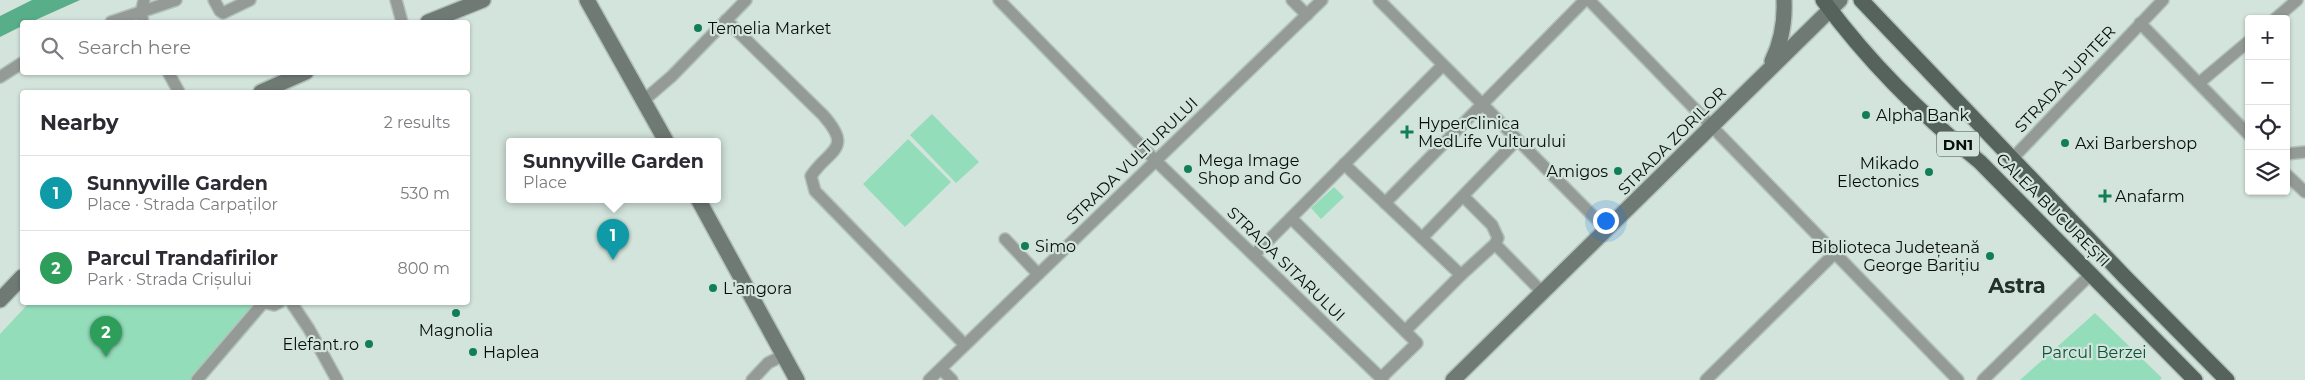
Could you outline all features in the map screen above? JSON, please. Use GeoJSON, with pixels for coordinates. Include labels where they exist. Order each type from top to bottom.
{"type":"FeatureCollection","features":[{"type":"Feature","properties":{"kind":"main road","name":"CALEA BUCUREȘTI"},"geometry":{"type":"LineString","coordinates":[[1860,0],[2125,277],[2227,380]]}},
{"type":"Feature","properties":{"kind":"main road","name":"CALEA BUCUREȘTI"},"geometry":{"type":"LineString","coordinates":[[1831,3],[1851,36],[1944,132],[1980,162],[2092,273],[2195,380]]}},
{"type":"Feature","properties":{"kind":"street"},"geometry":{"type":"LineString","coordinates":[[142,18],[144,0]]}},
{"type":"Feature","properties":{"kind":"street"},"geometry":{"type":"LineString","coordinates":[[126,20],[142,18],[176,0]]}},
{"type":"Feature","properties":{"kind":"street"},"geometry":{"type":"LineString","coordinates":[[214,0],[223,13],[250,0]]}},
{"type":"Feature","properties":{"kind":"street"},"geometry":{"type":"LineString","coordinates":[[396,0],[401,20]]}},
{"type":"Feature","properties":{"kind":"street"},"geometry":{"type":"LineString","coordinates":[[433,20],[483,0]]}},
{"type":"Feature","properties":{"kind":"street"},"geometry":{"type":"LineString","coordinates":[[572,0],[589,3],[664,138]]}},
{"type":"Feature","properties":{"kind":"street"},"geometry":{"type":"LineString","coordinates":[[643,100],[672,76],[746,0]]}},
{"type":"Feature","properties":{"kind":"street","name":"STRADA SITARULUI"},"geometry":{"type":"LineString","coordinates":[[998,0],[1156,161],[1382,379]]}},
{"type":"Feature","properties":{"kind":"street"},"geometry":{"type":"LineString","coordinates":[[1292,0],[1307,15]]}},
{"type":"Feature","properties":{"kind":"street","name":"STRADA VULTURULUI"},"geometry":{"type":"LineString","coordinates":[[929,380],[1322,0]]}},
{"type":"Feature","properties":{"kind":"street"},"geometry":{"type":"LineString","coordinates":[[1379,0],[1442,66],[1607,230]]}},
{"type":"Feature","properties":{"kind":"street"},"geometry":{"type":"LineString","coordinates":[[1385,203],[1481,104],[1587,0],[1836,252],[1958,380]]}},
{"type":"Feature","properties":{"kind":"street"},"geometry":{"type":"LineString","coordinates":[[1768,71],[1780,46],[1784,26],[1784,0]]}},
{"type":"Feature","properties":{"kind":"street","name":"STRADA JUPITER"},"geometry":{"type":"LineString","coordinates":[[2013,158],[2163,0]]}},
{"type":"Feature","properties":{"kind":"street"},"geometry":{"type":"LineString","coordinates":[[2280,15],[2297,0]]}},
{"type":"Feature","properties":{"kind":"street","name":"STRADA ZORILOR"},"geometry":{"type":"LineString","coordinates":[[1453,380],[1768,71],[1831,3]]}},
{"type":"Feature","properties":{"kind":"street"},"geometry":{"type":"LineString","coordinates":[[726,20],[830,122],[838,137],[838,144],[833,154],[811,176],[815,191],[965,344]]}},
{"type":"Feature","properties":{"kind":"street","name":"STRADA JUPITER"},"geometry":{"type":"LineString","coordinates":[[2140,23],[2245,131]]}},
{"type":"Feature","properties":{"kind":"street"},"geometry":{"type":"LineString","coordinates":[[2199,83],[2245,45]]}},
{"type":"Feature","properties":{"kind":"street"},"geometry":{"type":"LineString","coordinates":[[0,78],[20,64]]}},
{"type":"Feature","properties":{"kind":"street"},"geometry":{"type":"LineString","coordinates":[[1254,255],[1442,66]]}},
{"type":"Feature","properties":{"kind":"street"},"geometry":{"type":"LineString","coordinates":[[170,75],[178,90]]}},
{"type":"Feature","properties":{"kind":"street"},"geometry":{"type":"LineString","coordinates":[[266,90],[299,75]]}},
{"type":"Feature","properties":{"kind":"street"},"geometry":{"type":"LineString","coordinates":[[1422,238],[1464,197],[1517,140]]}},
{"type":"Feature","properties":{"kind":"street"},"geometry":{"type":"LineString","coordinates":[[2290,154],[2305,152]]}},
{"type":"Feature","properties":{"kind":"street"},"geometry":{"type":"LineString","coordinates":[[1344,164],[1461,276]]}},
{"type":"Feature","properties":{"kind":"street"},"geometry":{"type":"LineString","coordinates":[[2290,178],[2305,192]]}},
{"type":"Feature","properties":{"kind":"street"},"geometry":{"type":"LineString","coordinates":[[1405,331],[1495,244],[1498,238],[1497,231],[1464,197]]}},
{"type":"Feature","properties":{"kind":"street"},"geometry":{"type":"LineString","coordinates":[[700,203],[797,380]]}},
{"type":"Feature","properties":{"kind":"street"},"geometry":{"type":"LineString","coordinates":[[1290,218],[1417,343],[1382,379]]}},
{"type":"Feature","properties":{"kind":"street"},"geometry":{"type":"LineString","coordinates":[[1005,239],[1038,274]]}},
{"type":"Feature","properties":{"kind":"street"},"geometry":{"type":"LineString","coordinates":[[1495,244],[1543,293]]}},
{"type":"Feature","properties":{"kind":"street"},"geometry":{"type":"LineString","coordinates":[[1706,380],[1836,252]]}},
{"type":"Feature","properties":{"kind":"street"},"geometry":{"type":"LineString","coordinates":[[1983,380],[2092,273]]}},
{"type":"Feature","properties":{"kind":"street"},"geometry":{"type":"LineString","coordinates":[[0,300],[20,279]]}},
{"type":"Feature","properties":{"kind":"street"},"geometry":{"type":"LineString","coordinates":[[197,380],[261,305]]}},
{"type":"Feature","properties":{"kind":"street"},"geometry":{"type":"LineString","coordinates":[[293,305],[309,329],[336,380]]}},
{"type":"Feature","properties":{"kind":"street"},"geometry":{"type":"LineString","coordinates":[[752,380],[768,364],[784,355]]}},
{"type":"Feature","properties":{"kind":"street"},"geometry":{"type":"LineString","coordinates":[[941,369],[952,380]]}},
{"type":"Feature","properties":{"kind":"green space"},"geometry":{"type":"Polygon","coordinates":[[[32,0],[80,0],[35,20],[20,20],[20,27],[0,37],[0,16],[32,0]]]}},
{"type":"Feature","properties":{"kind":"green space"},"geometry":{"type":"Polygon","coordinates":[[[932,114],[979,162],[956,183],[910,135],[932,114]]]}},
{"type":"Feature","properties":{"kind":"green space"},"geometry":{"type":"Polygon","coordinates":[[[908,139],[951,182],[905,227],[863,184],[908,139]]]}},
{"type":"Feature","properties":{"kind":"green space"},"geometry":{"type":"Polygon","coordinates":[[[1334,187],[1344,197],[1321,219],[1311,208],[1334,187]]]}},
{"type":"Feature","properties":{"kind":"green space"},"geometry":{"type":"Polygon","coordinates":[[[27,305],[253,305],[255,309],[193,380],[0,380],[0,334],[27,305]]]}},
{"type":"Feature","properties":{"kind":"green space","name":"Parcul Berzei"},"geometry":{"type":"Polygon","coordinates":[[[2095,313],[2162,378],[2160,380],[2020,380],[2095,313]]]}},
{"type":"Feature","properties":{"kind":"place","name":"Temelia Market"},"geometry":{"type":"Point","coordinates":[698,28]}},
{"type":"Feature","properties":{"kind":"place","name":"Alpha Bank"},"geometry":{"type":"Point","coordinates":[1866,115]}},
{"type":"Feature","properties":{"kind":"place","name":"HyperClinica MedLife Vulturului"},"geometry":{"type":"Point","coordinates":[1407,132]}},
{"type":"Feature","properties":{"kind":"place","name":"Axi Barbershop"},"geometry":{"type":"Point","coordinates":[2065,143]}},
{"type":"Feature","properties":{"kind":"place","name":"Mega Image Shop and Go"},"geometry":{"type":"Point","coordinates":[1188,169]}},
{"type":"Feature","properties":{"kind":"place","name":"Amigos"},"geometry":{"type":"Point","coordinates":[1618,171]}},
{"type":"Feature","properties":{"kind":"place","name":"Mikado Electonics"},"geometry":{"type":"Point","coordinates":[1929,172]}},
{"type":"Feature","properties":{"kind":"place","name":"Anafarm"},"geometry":{"type":"Point","coordinates":[2105,196]}},
{"type":"Feature","properties":{"kind":"place","name":"Simo"},"geometry":{"type":"Point","coordinates":[1025,246]}},
{"type":"Feature","properties":{"kind":"place","name":"Biblioteca Județeană George Barițiu"},"geometry":{"type":"Point","coordinates":[1990,256]}},
{"type":"Feature","properties":{"kind":"place","name":"Sunnyville Garden"},"geometry":{"type":"Point","coordinates":[613,260]}},
{"type":"Feature","properties":{"kind":"place","name":"L'angora"},"geometry":{"type":"Point","coordinates":[713,288]}},
{"type":"Feature","properties":{"kind":"place","name":"Magnolia"},"geometry":{"type":"Point","coordinates":[456,313]}},
{"type":"Feature","properties":{"kind":"place","name":"Elefant.ro"},"geometry":{"type":"Point","coordinates":[369,344]}},
{"type":"Feature","properties":{"kind":"place","name":"Haplea"},"geometry":{"type":"Point","coordinates":[473,352]}},
{"type":"Feature","properties":{"kind":"place","name":"Parcul Trandafirilor"},"geometry":{"type":"Point","coordinates":[106,357]}},
{"type":"Feature","properties":{"kind":"district","name":"Astra"},"geometry":{"type":"Point","coordinates":[2017,285]}}]}
